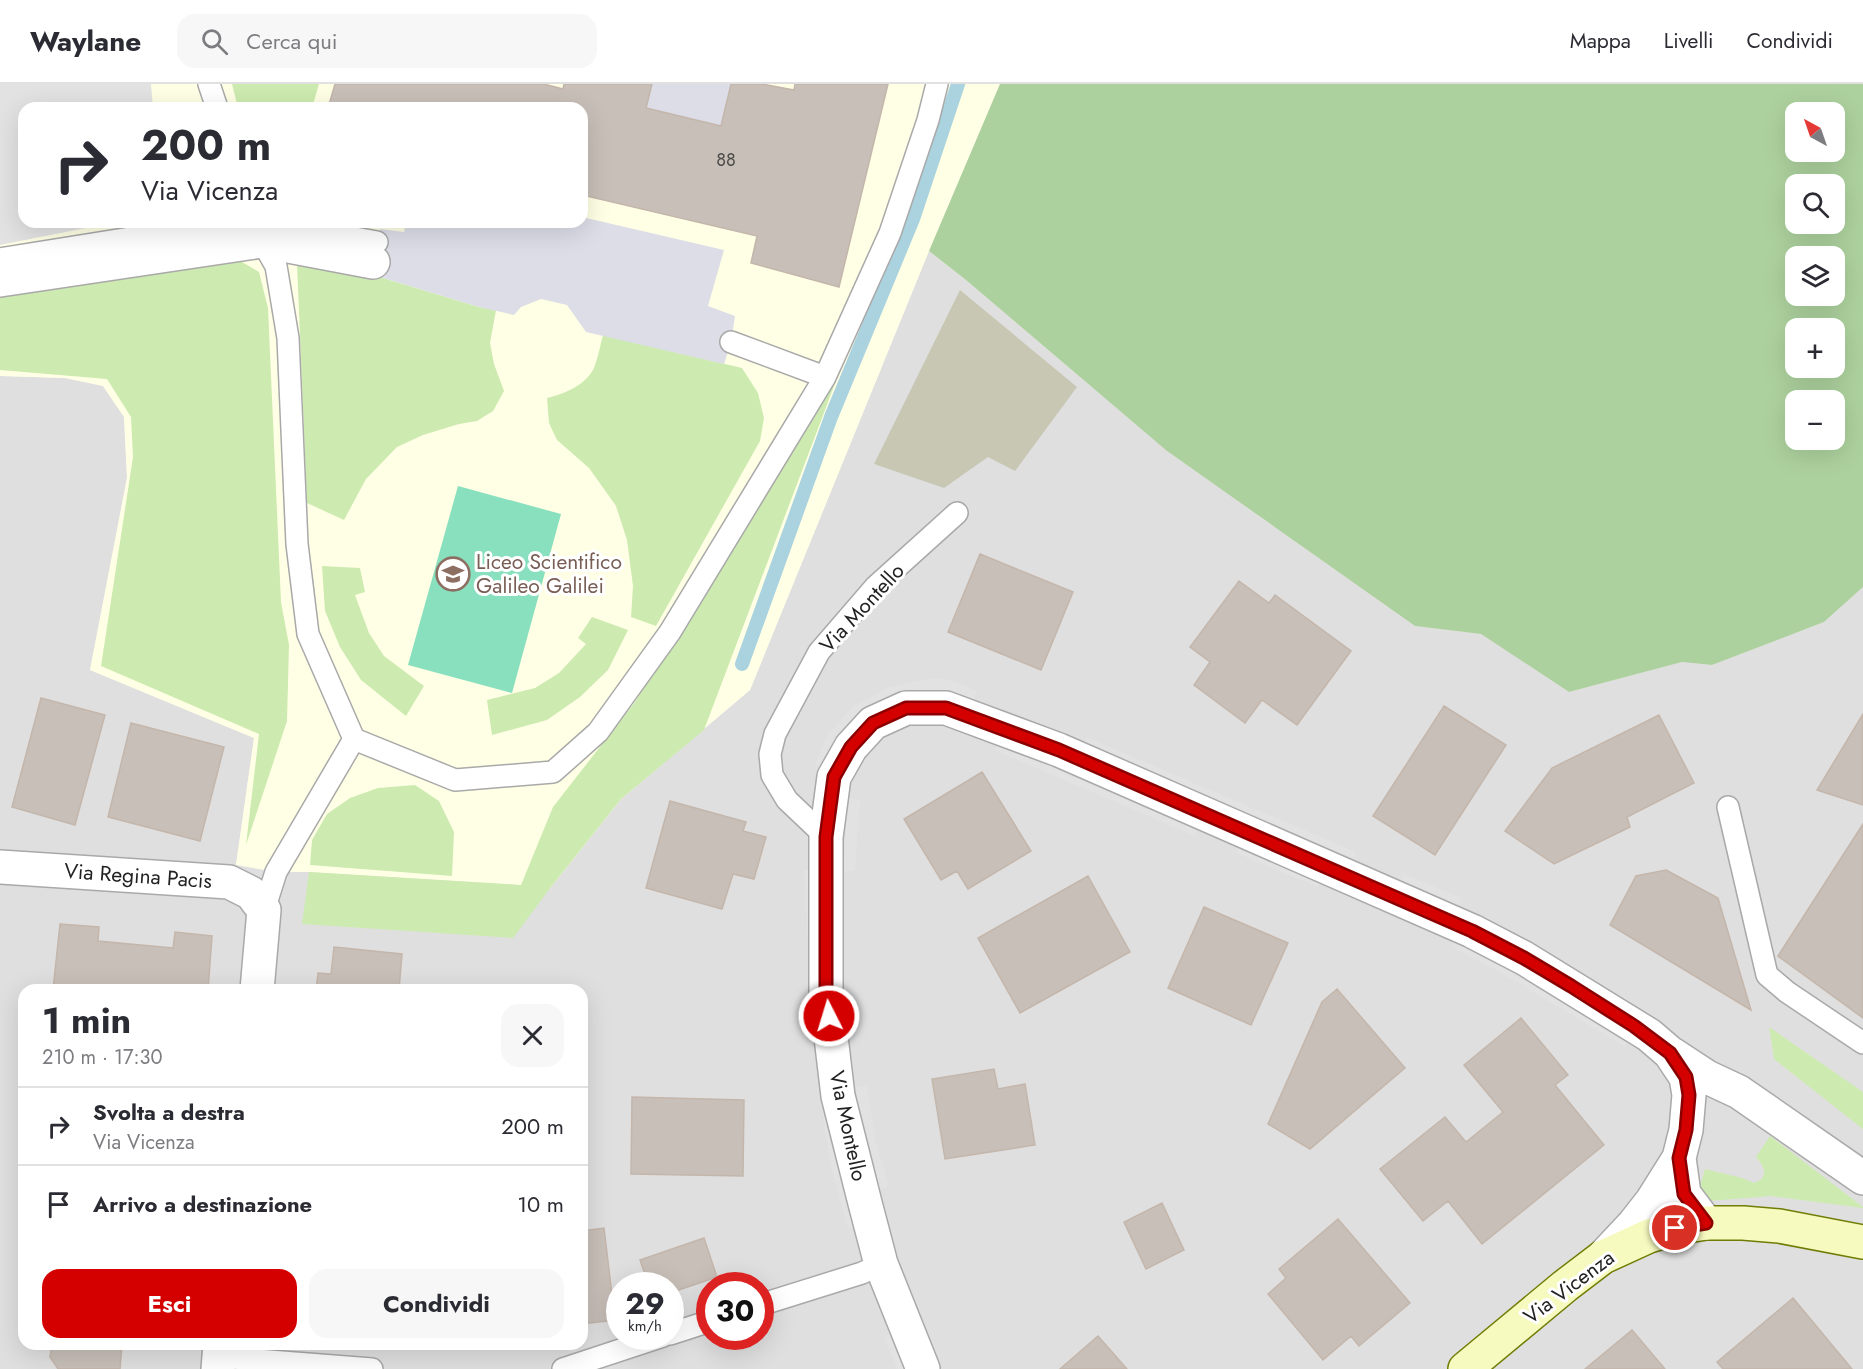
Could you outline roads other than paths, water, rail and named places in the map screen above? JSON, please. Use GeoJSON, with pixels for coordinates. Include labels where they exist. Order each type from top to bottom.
{"type":"FeatureCollection","features":[{"type":"Feature","properties":{"kind":"main road","name":"Via Vicenza"},"geometry":{"type":"LineString","coordinates":[[1465,1369],[1603,1257],[1649,1236],[1675,1228],[1706,1223],[1743,1223],[1779,1226],[1863,1242]]}},
{"type":"Feature","properties":{"kind":"street"},"geometry":{"type":"LineString","coordinates":[[0,280],[260,228],[375,252]]}},
{"type":"Feature","properties":{"kind":"street","name":"Via Montello"},"geometry":{"type":"LineString","coordinates":[[923,1369],[881,1264],[838,1096],[826,995],[826,837],[834,777],[851,747],[873,723],[906,708],[946,708],[1059,750],[1472,931],[1571,986],[1634,1026],[1670,1053],[1686,1077],[1689,1095],[1686,1130],[1679,1158],[1640,1217],[1603,1257]]}},
{"type":"Feature","properties":{"kind":"street","name":"Via Regina Pacis"},"geometry":{"type":"LineString","coordinates":[[0,867],[229,882],[251,893],[264,910]]}},
{"type":"Feature","properties":{"kind":"street"},"geometry":{"type":"LineString","coordinates":[[258,984],[264,910]]}},
{"type":"Feature","properties":{"kind":"street"},"geometry":{"type":"LineString","coordinates":[[1670,1053],[1707,1077],[1731,1088],[1768,1111],[1863,1178]]}},
{"type":"Feature","properties":{"kind":"street"},"geometry":{"type":"LineString","coordinates":[[1688,1109],[1703,1096],[1731,1088]]}},
{"type":"Feature","properties":{"kind":"street","name":"Via Montello"},"geometry":{"type":"LineString","coordinates":[[1679,1158],[1684,1194],[1706,1223]]}},
{"type":"Feature","properties":{"kind":"lane"},"geometry":{"type":"LineString","coordinates":[[209,84],[215,102]]}},
{"type":"Feature","properties":{"kind":"lane"},"geometry":{"type":"LineString","coordinates":[[260,228],[276,266],[288,338],[297,544],[308,634],[354,739],[455,780],[552,772],[598,732],[670,632],[825,377],[890,233],[928,120],[937,84]]}},
{"type":"Feature","properties":{"kind":"lane"},"geometry":{"type":"LineString","coordinates":[[0,259],[193,228]]}},
{"type":"Feature","properties":{"kind":"lane"},"geometry":{"type":"LineString","coordinates":[[731,342],[825,377]]}},
{"type":"Feature","properties":{"kind":"lane","name":"Via Montello"},"geometry":{"type":"LineString","coordinates":[[826,837],[787,800],[772,776],[770,754],[775,734],[819,652],[876,587],[957,513]]}},
{"type":"Feature","properties":{"kind":"lane"},"geometry":{"type":"LineString","coordinates":[[264,910],[276,872],[354,739]]}},
{"type":"Feature","properties":{"kind":"lane"},"geometry":{"type":"LineString","coordinates":[[1728,807],[1767,975],[1787,992],[1863,1043]]}},
{"type":"Feature","properties":{"kind":"lane"},"geometry":{"type":"LineString","coordinates":[[774,1301],[862,1273],[881,1264]]}},
{"type":"Feature","properties":{"kind":"lane"},"geometry":{"type":"LineString","coordinates":[[563,1369],[621,1350]]}},
{"type":"Feature","properties":{"kind":"lane"},"geometry":{"type":"LineString","coordinates":[[219,1357],[372,1369]]}},
{"type":"Feature","properties":{"kind":"waterway"},"geometry":{"type":"LineString","coordinates":[[742,664],[831,417],[913,219],[958,84]]}},
{"type":"Feature","properties":{"kind":"place","name":"Liceo Scientifico Galileo Galilei"},"geometry":{"type":"Point","coordinates":[453,574]}}]}
